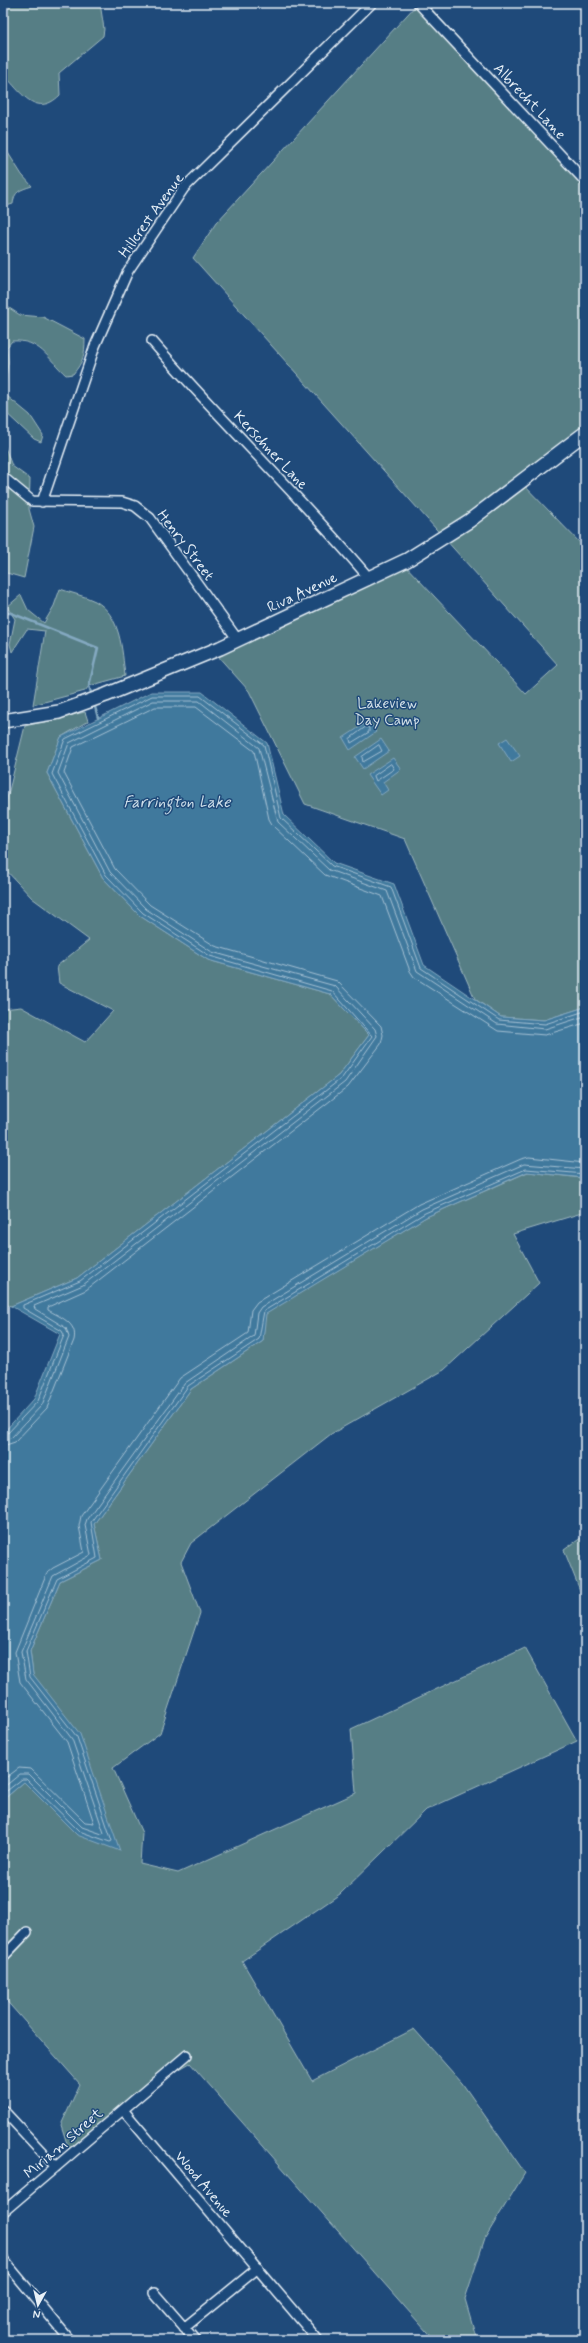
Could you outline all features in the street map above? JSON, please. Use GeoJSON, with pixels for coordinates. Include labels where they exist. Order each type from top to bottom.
{"type":"FeatureCollection","features":[{"type":"Feature","properties":{"kind":"street","name":"Hillcrest Avenue"},"geometry":{"type":"LineString","coordinates":[[42,502],[95,346],[128,271],[184,188],[372,3]]}},
{"type":"Feature","properties":{"kind":"street","name":"Albrecht Lane"},"geometry":{"type":"LineString","coordinates":[[418,3],[585,181]]}},
{"type":"Feature","properties":{"kind":"street","name":"Kerschner Lane"},"geometry":{"type":"LineString","coordinates":[[152,341],[180,374],[327,528],[369,578]]}},
{"type":"Feature","properties":{"kind":"street","name":"Riva Avenue"},"geometry":{"type":"LineString","coordinates":[[3,721],[44,715],[93,700],[238,640],[407,560],[469,521],[585,433]]}},
{"type":"Feature","properties":{"kind":"street","name":"Henry Street"},"geometry":{"type":"LineString","coordinates":[[3,477],[24,496],[32,501],[122,502],[143,512],[238,640]]}},
{"type":"Feature","properties":{"kind":"street"},"geometry":{"type":"LineString","coordinates":[[3,1957],[27,1932]]}},
{"type":"Feature","properties":{"kind":"street"},"geometry":{"type":"LineString","coordinates":[[123,2110],[187,2055]]}},
{"type":"Feature","properties":{"kind":"street"},"geometry":{"type":"LineString","coordinates":[[3,2110],[56,2167]]}},
{"type":"Feature","properties":{"kind":"street","name":"Miriam Street"},"geometry":{"type":"LineString","coordinates":[[3,2212],[123,2110]]}},
{"type":"Feature","properties":{"kind":"street","name":"Wood Avenue"},"geometry":{"type":"LineString","coordinates":[[123,2110],[318,2340]]}},
{"type":"Feature","properties":{"kind":"street"},"geometry":{"type":"LineString","coordinates":[[3,2259],[70,2340]]}},
{"type":"Feature","properties":{"kind":"street"},"geometry":{"type":"LineString","coordinates":[[184,2328],[258,2268]]}},
{"type":"Feature","properties":{"kind":"street"},"geometry":{"type":"LineString","coordinates":[[154,2293],[194,2340]]}},
{"type":"Feature","properties":{"kind":"green space"},"geometry":{"type":"Polygon","coordinates":[[[3,3],[100,3],[104,29],[103,36],[59,73],[60,95],[51,102],[43,104],[28,100],[3,74],[3,3]]]}},
{"type":"Feature","properties":{"kind":"green space","name":"Lakeview Day Camp"},"geometry":{"type":"Polygon","coordinates":[[[418,3],[426,3],[585,175],[585,430],[519,480],[585,548],[585,1007],[544,1020],[501,1017],[475,999],[405,839],[305,804],[249,691],[216,654],[403,563],[526,694],[558,665],[193,258],[216,223],[418,3]]]}},
{"type":"Feature","properties":{"kind":"green space"},"geometry":{"type":"Polygon","coordinates":[[[3,145],[22,175],[32,186],[18,192],[15,196],[13,204],[3,207],[3,145]]]}},
{"type":"Feature","properties":{"kind":"green space"},"geometry":{"type":"Polygon","coordinates":[[[3,304],[20,315],[43,317],[85,339],[85,350],[79,366],[73,374],[66,375],[43,351],[30,343],[12,341],[7,347],[8,362],[5,389],[7,396],[30,415],[43,435],[41,442],[34,439],[3,410],[3,304]]]}},
{"type":"Feature","properties":{"kind":"green space"},"geometry":{"type":"Polygon","coordinates":[[[3,442],[12,466],[30,479],[29,509],[34,527],[24,578],[3,572],[3,442]]]}},
{"type":"Feature","properties":{"kind":"green space"},"geometry":{"type":"Polygon","coordinates":[[[60,589],[95,601],[104,607],[110,615],[119,634],[125,676],[89,686],[85,691],[33,705],[45,631],[27,629],[12,652],[10,644],[15,619],[7,607],[21,595],[28,610],[44,623],[54,606],[60,589]]]}},
{"type":"Feature","properties":{"kind":"green space"},"geometry":{"type":"Polygon","coordinates":[[[85,712],[88,721],[61,737],[47,773],[103,878],[140,916],[208,960],[330,994],[369,1035],[339,1075],[77,1278],[11,1306],[3,1304],[3,1009],[21,1007],[85,1042],[113,1011],[59,983],[57,966],[89,940],[32,898],[3,867],[3,815],[25,726],[85,712]]]}},
{"type":"Feature","properties":{"kind":"green space"},"geometry":{"type":"Polygon","coordinates":[[[528,1172],[582,1178],[585,1187],[585,1212],[513,1234],[539,1283],[444,1370],[331,1434],[191,1543],[181,1562],[200,1613],[160,1733],[113,1768],[142,1833],[140,1864],[178,1873],[356,1793],[351,1729],[525,1648],[577,1741],[426,1810],[340,1894],[242,1961],[312,2081],[414,2029],[462,2083],[525,2173],[485,2238],[465,2299],[477,2340],[434,2340],[190,2063],[136,2094],[71,2156],[61,2125],[80,2084],[3,1997],[3,1800],[24,1782],[77,1835],[80,1735],[33,1675],[30,1651],[60,1581],[102,1560],[94,1524],[191,1389],[263,1341],[265,1314],[426,1217],[528,1172]]]}},
{"type":"Feature","properties":{"kind":"green space"},"geometry":{"type":"Polygon","coordinates":[[[585,1535],[585,1603],[564,1550],[585,1535]]]}},
{"type":"Feature","properties":{"kind":"water","name":"Farrington Lake"},"geometry":{"type":"Polygon","coordinates":[[[151,692],[202,692],[267,743],[284,815],[334,863],[394,884],[424,965],[501,1017],[544,1020],[585,1007],[585,1178],[527,1172],[426,1217],[266,1314],[263,1341],[191,1389],[94,1524],[102,1560],[60,1581],[30,1651],[33,1674],[80,1734],[120,1851],[77,1835],[24,1782],[3,1800],[3,1433],[34,1399],[60,1334],[11,1306],[77,1278],[339,1075],[369,1035],[330,994],[208,960],[140,916],[103,878],[47,773],[61,737],[151,692]]]}},
{"type":"Feature","properties":{"kind":"water"},"geometry":{"type":"Polygon","coordinates":[[[369,721],[376,732],[350,750],[343,738],[369,721]]]}},
{"type":"Feature","properties":{"kind":"water"},"geometry":{"type":"Polygon","coordinates":[[[507,738],[520,756],[511,762],[499,743],[507,738]]]}},
{"type":"Feature","properties":{"kind":"water"},"geometry":{"type":"Polygon","coordinates":[[[381,739],[389,751],[363,769],[355,757],[381,739]]]}},
{"type":"Feature","properties":{"kind":"water"},"geometry":{"type":"Polygon","coordinates":[[[393,758],[401,769],[383,782],[388,790],[381,795],[367,775],[393,758]]]}},
{"type":"Feature","properties":{"kind":"waterway"},"geometry":{"type":"LineString","coordinates":[[3,613],[11,613],[98,648],[89,686],[92,696]]}},
{"type":"Feature","properties":{"kind":"waterway"},"geometry":{"type":"LineString","coordinates":[[94,703],[98,718]]}}]}
